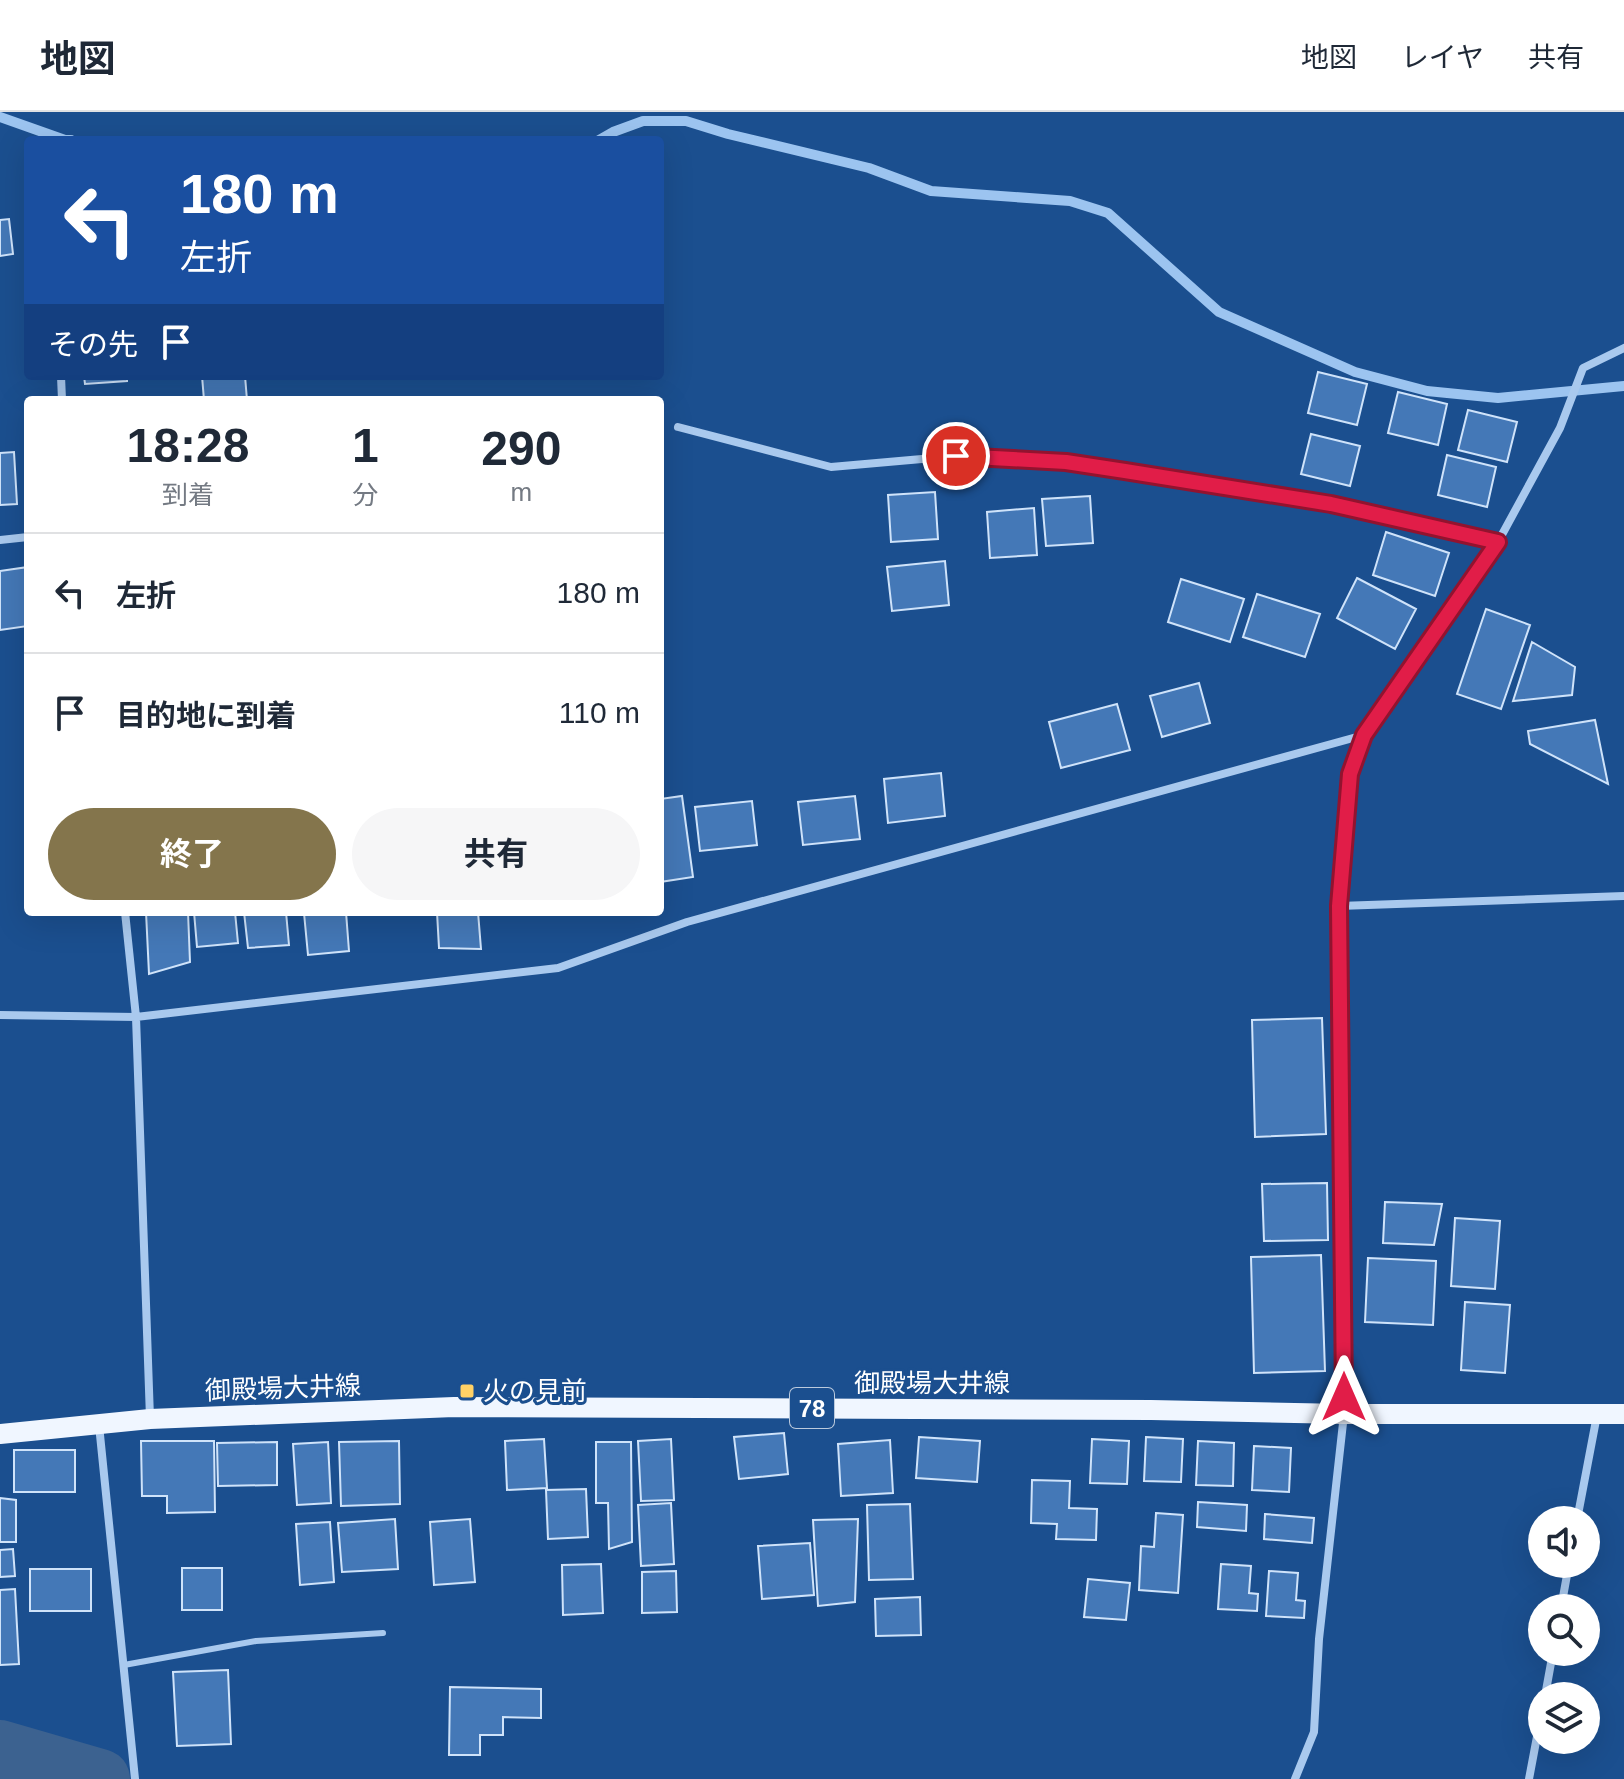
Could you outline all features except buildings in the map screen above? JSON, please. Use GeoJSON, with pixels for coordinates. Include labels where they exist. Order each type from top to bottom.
{"type":"FeatureCollection","features":[{"type":"Feature","properties":{"kind":"main road","name":"御殿場大井線"},"geometry":{"type":"LineString","coordinates":[[0,1434],[150,1419],[454,1407],[1624,1414]]}},
{"type":"Feature","properties":{"kind":"street"},"geometry":{"type":"LineString","coordinates":[[1295,1779],[1314,1732],[1319,1639],[1344,1414],[1339,906],[1350,774],[1364,735],[1498,542],[1560,428],[1583,368],[1624,348]]}},
{"type":"Feature","properties":{"kind":"street"},"geometry":{"type":"LineString","coordinates":[[678,427],[831,467],[956,456],[1066,462],[1331,504],[1498,542]]}},
{"type":"Feature","properties":{"kind":"street"},"geometry":{"type":"LineString","coordinates":[[0,540],[24,537]]}},
{"type":"Feature","properties":{"kind":"street"},"geometry":{"type":"LineString","coordinates":[[0,1015],[136,1017],[558,968],[687,922],[1364,735]]}},
{"type":"Feature","properties":{"kind":"street"},"geometry":{"type":"LineString","coordinates":[[1339,906],[1624,896]]}},
{"type":"Feature","properties":{"kind":"street"},"geometry":{"type":"LineString","coordinates":[[125,916],[136,1017],[150,1419]]}},
{"type":"Feature","properties":{"kind":"street"},"geometry":{"type":"LineString","coordinates":[[1580,1506],[1597,1414]]}},
{"type":"Feature","properties":{"kind":"street"},"geometry":{"type":"LineString","coordinates":[[99,1425],[135,1779]]}},
{"type":"Feature","properties":{"kind":"street"},"geometry":{"type":"LineString","coordinates":[[1529,1779],[1534,1754]]}},
{"type":"Feature","properties":{"kind":"lane"},"geometry":{"type":"LineString","coordinates":[[124,1665],[256,1641],[383,1633]]}},
{"type":"Feature","properties":{"kind":"waterway"},"geometry":{"type":"LineString","coordinates":[[0,117],[54,136]]}},
{"type":"Feature","properties":{"kind":"waterway"},"geometry":{"type":"LineString","coordinates":[[606,136],[643,121],[686,121],[869,168],[931,191],[1070,201],[1108,213],[1219,312],[1355,372],[1427,391],[1498,398],[1624,386]]}},
{"type":"Feature","properties":{"kind":"waterway"},"geometry":{"type":"LineString","coordinates":[[0,1750],[100,1779]]}},
{"type":"Feature","properties":{"kind":"place","name":"火の見前"},"geometry":{"type":"Point","coordinates":[467,1391]}},
{"type":"Feature","properties":{"kind":"route"},"geometry":{"type":"LineString","coordinates":[[956,456],[1066,462],[1125,471],[1331,504],[1498,542],[1364,735],[1350,774],[1339,906],[1344,1397]]}}]}
